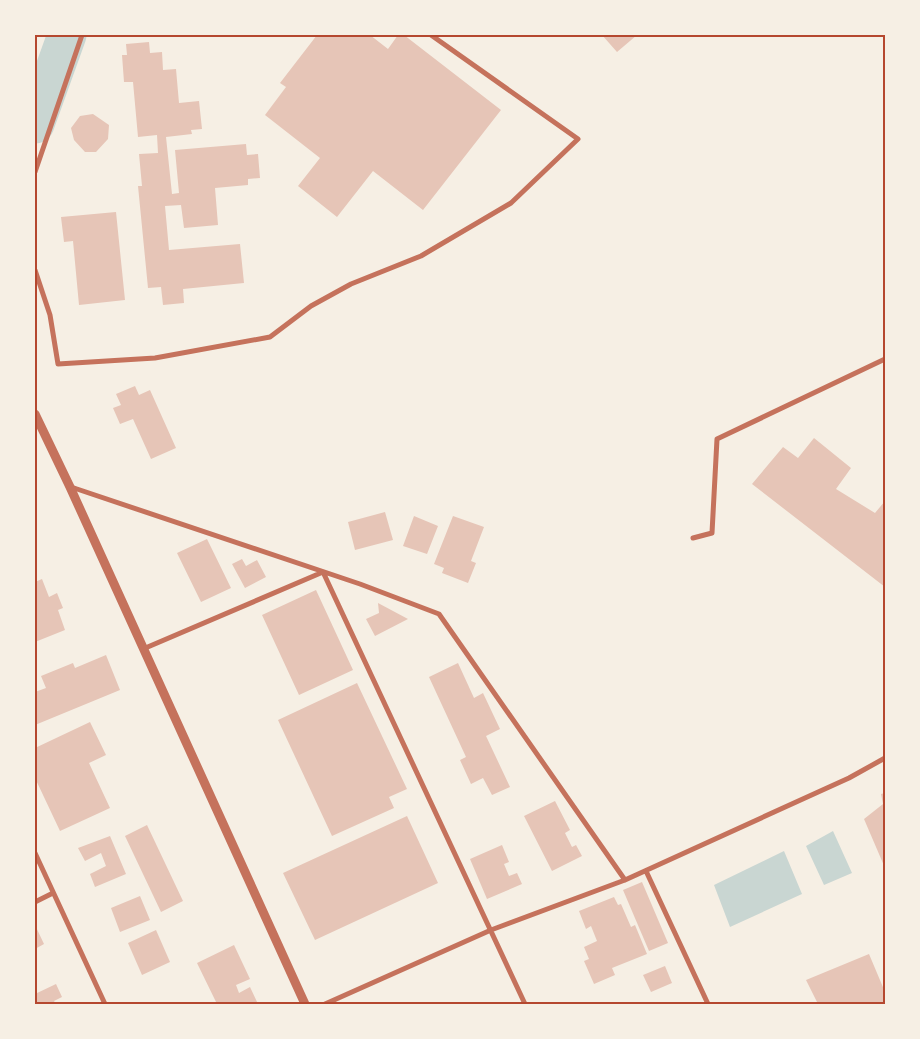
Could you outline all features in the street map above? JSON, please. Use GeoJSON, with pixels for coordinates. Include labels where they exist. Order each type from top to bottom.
{"type":"FeatureCollection","features":[{"type":"Feature","properties":{"kind":"street"},"geometry":{"type":"LineString","coordinates":[[35,172],[82,35]]}},
{"type":"Feature","properties":{"kind":"street"},"geometry":{"type":"LineString","coordinates":[[35,270],[50,315],[58,364],[155,358],[270,338],[311,306],[351,284],[421,256],[512,204],[578,139],[431,35]]}},
{"type":"Feature","properties":{"kind":"street"},"geometry":{"type":"LineString","coordinates":[[693,538],[712,533],[717,439],[885,360]]}},
{"type":"Feature","properties":{"kind":"street"},"geometry":{"type":"LineString","coordinates":[[35,414],[305,1004]]}},
{"type":"Feature","properties":{"kind":"street"},"geometry":{"type":"LineString","coordinates":[[70,487],[323,572],[439,614],[625,880]]}},
{"type":"Feature","properties":{"kind":"street"},"geometry":{"type":"LineString","coordinates":[[143,650],[323,572]]}},
{"type":"Feature","properties":{"kind":"street"},"geometry":{"type":"LineString","coordinates":[[323,572],[525,1004]]}},
{"type":"Feature","properties":{"kind":"street"},"geometry":{"type":"LineString","coordinates":[[325,1004],[491,930],[646,871],[848,778],[885,758]]}},
{"type":"Feature","properties":{"kind":"street"},"geometry":{"type":"LineString","coordinates":[[35,853],[105,1004]]}},
{"type":"Feature","properties":{"kind":"street"},"geometry":{"type":"LineString","coordinates":[[646,871],[708,1004]]}},
{"type":"Feature","properties":{"kind":"street"},"geometry":{"type":"LineString","coordinates":[[35,902],[53,893]]}},
{"type":"Feature","properties":{"kind":"shaded area"},"geometry":{"type":"Polygon","coordinates":[[[833,831],[852,873],[824,885],[806,846],[833,831]]]}},
{"type":"Feature","properties":{"kind":"shaded area"},"geometry":{"type":"Polygon","coordinates":[[[784,851],[802,894],[730,927],[714,885],[784,851]]]}},
{"type":"Feature","properties":{"kind":"building"},"geometry":{"type":"Polygon","coordinates":[[[317,35],[370,35],[388,49],[398,35],[404,35],[501,110],[423,210],[373,171],[337,217],[298,186],[320,158],[265,115],[286,87],[280,83],[317,35]]]}},
{"type":"Feature","properties":{"kind":"building"},"geometry":{"type":"Polygon","coordinates":[[[602,35],[637,35],[617,52],[602,35]]]}},
{"type":"Feature","properties":{"kind":"building"},"geometry":{"type":"Polygon","coordinates":[[[149,42],[150,53],[162,52],[163,70],[176,69],[179,103],[199,101],[202,129],[191,130],[192,134],[166,137],[172,194],[179,193],[175,150],[246,144],[247,155],[258,154],[260,178],[248,179],[248,185],[215,188],[218,225],[184,228],[181,205],[165,206],[169,250],[240,244],[244,283],[183,289],[184,303],[163,305],[161,287],[148,288],[138,186],[142,186],[139,154],[158,153],[157,135],[138,137],[133,82],[124,82],[122,55],[127,55],[126,44],[149,42]]]}},
{"type":"Feature","properties":{"kind":"building"},"geometry":{"type":"Polygon","coordinates":[[[93,114],[109,125],[108,139],[96,152],[85,152],[74,140],[71,128],[80,116],[93,114]]]}},
{"type":"Feature","properties":{"kind":"building"},"geometry":{"type":"Polygon","coordinates":[[[116,212],[125,300],[79,305],[73,241],[64,242],[61,217],[116,212]]]}},
{"type":"Feature","properties":{"kind":"building"},"geometry":{"type":"Polygon","coordinates":[[[135,386],[139,395],[150,390],[176,448],[151,459],[133,419],[120,424],[113,408],[121,405],[116,394],[135,386]]]}},
{"type":"Feature","properties":{"kind":"building"},"geometry":{"type":"Polygon","coordinates":[[[814,438],[851,468],[836,489],[875,513],[885,501],[885,587],[752,484],[783,447],[798,458],[814,438]]]}},
{"type":"Feature","properties":{"kind":"building"},"geometry":{"type":"Polygon","coordinates":[[[385,512],[393,540],[355,550],[348,522],[385,512]]]}},
{"type":"Feature","properties":{"kind":"building"},"geometry":{"type":"Polygon","coordinates":[[[414,516],[438,526],[427,554],[403,546],[414,516]]]}},
{"type":"Feature","properties":{"kind":"building"},"geometry":{"type":"Polygon","coordinates":[[[453,516],[484,527],[471,561],[476,563],[468,583],[442,573],[444,568],[434,564],[453,516]]]}},
{"type":"Feature","properties":{"kind":"building"},"geometry":{"type":"Polygon","coordinates":[[[207,539],[231,588],[201,602],[177,553],[207,539]]]}},
{"type":"Feature","properties":{"kind":"building"},"geometry":{"type":"Polygon","coordinates":[[[242,559],[246,566],[257,560],[266,577],[245,588],[232,564],[242,559]]]}},
{"type":"Feature","properties":{"kind":"building"},"geometry":{"type":"Polygon","coordinates":[[[42,579],[49,597],[57,593],[63,608],[58,610],[65,630],[35,642],[35,582],[42,579]]]}},
{"type":"Feature","properties":{"kind":"building"},"geometry":{"type":"Polygon","coordinates":[[[316,590],[353,670],[299,695],[262,615],[316,590]]]}},
{"type":"Feature","properties":{"kind":"building"},"geometry":{"type":"Polygon","coordinates":[[[378,603],[408,619],[375,636],[366,619],[379,613],[378,603]]]}},
{"type":"Feature","properties":{"kind":"building"},"geometry":{"type":"Polygon","coordinates":[[[106,655],[120,690],[35,725],[35,692],[46,688],[41,676],[73,663],[75,668],[106,655]]]}},
{"type":"Feature","properties":{"kind":"building"},"geometry":{"type":"Polygon","coordinates":[[[458,663],[474,698],[483,693],[500,729],[486,736],[510,787],[492,795],[483,778],[471,784],[460,760],[466,757],[429,677],[458,663]]]}},
{"type":"Feature","properties":{"kind":"building"},"geometry":{"type":"Polygon","coordinates":[[[357,683],[407,789],[389,797],[394,808],[332,836],[278,720],[357,683]]]}},
{"type":"Feature","properties":{"kind":"building"},"geometry":{"type":"Polygon","coordinates":[[[90,722],[106,755],[89,763],[110,808],[60,831],[35,778],[35,748],[90,722]]]}},
{"type":"Feature","properties":{"kind":"building"},"geometry":{"type":"Polygon","coordinates":[[[885,793],[885,868],[864,819],[883,804],[881,794],[885,793]]]}},
{"type":"Feature","properties":{"kind":"building"},"geometry":{"type":"Polygon","coordinates":[[[555,801],[570,830],[565,833],[572,847],[576,845],[582,856],[552,871],[524,816],[555,801]]]}},
{"type":"Feature","properties":{"kind":"building"},"geometry":{"type":"Polygon","coordinates":[[[407,816],[438,883],[315,940],[283,873],[407,816]]]}},
{"type":"Feature","properties":{"kind":"building"},"geometry":{"type":"Polygon","coordinates":[[[147,825],[183,901],[161,912],[125,836],[147,825]]]}},
{"type":"Feature","properties":{"kind":"building"},"geometry":{"type":"Polygon","coordinates":[[[110,836],[126,874],[95,887],[90,874],[106,866],[101,853],[85,861],[78,848],[110,836]]]}},
{"type":"Feature","properties":{"kind":"building"},"geometry":{"type":"Polygon","coordinates":[[[502,845],[509,862],[504,864],[509,876],[517,873],[522,884],[487,899],[470,859],[502,845]]]}},
{"type":"Feature","properties":{"kind":"building"},"geometry":{"type":"Polygon","coordinates":[[[642,882],[668,943],[649,951],[623,890],[642,882]]]}},
{"type":"Feature","properties":{"kind":"building"},"geometry":{"type":"Polygon","coordinates":[[[140,896],[150,920],[120,932],[111,908],[140,896]]]}},
{"type":"Feature","properties":{"kind":"building"},"geometry":{"type":"Polygon","coordinates":[[[614,897],[618,905],[621,904],[631,927],[635,925],[647,954],[612,968],[615,975],[594,984],[584,961],[589,959],[584,947],[597,941],[591,926],[586,929],[579,911],[614,897]]]}},
{"type":"Feature","properties":{"kind":"building"},"geometry":{"type":"Polygon","coordinates":[[[35,925],[44,944],[35,949],[35,925]]]}},
{"type":"Feature","properties":{"kind":"building"},"geometry":{"type":"Polygon","coordinates":[[[156,930],[170,962],[142,975],[128,943],[156,930]]]}},
{"type":"Feature","properties":{"kind":"building"},"geometry":{"type":"Polygon","coordinates":[[[234,945],[250,979],[236,985],[239,993],[250,987],[258,1004],[217,1004],[197,963],[234,945]]]}},
{"type":"Feature","properties":{"kind":"building"},"geometry":{"type":"Polygon","coordinates":[[[869,954],[885,992],[885,1004],[818,1004],[806,980],[869,954]]]}},
{"type":"Feature","properties":{"kind":"building"},"geometry":{"type":"Polygon","coordinates":[[[665,966],[672,983],[651,992],[643,975],[665,966]]]}},
{"type":"Feature","properties":{"kind":"building"},"geometry":{"type":"Polygon","coordinates":[[[56,984],[62,997],[54,1001],[56,1004],[35,1004],[35,994],[56,984]]]}},
{"type":"Feature","properties":{"kind":"waterway"},"geometry":{"type":"LineString","coordinates":[[35,124],[67,35]]}}]}
